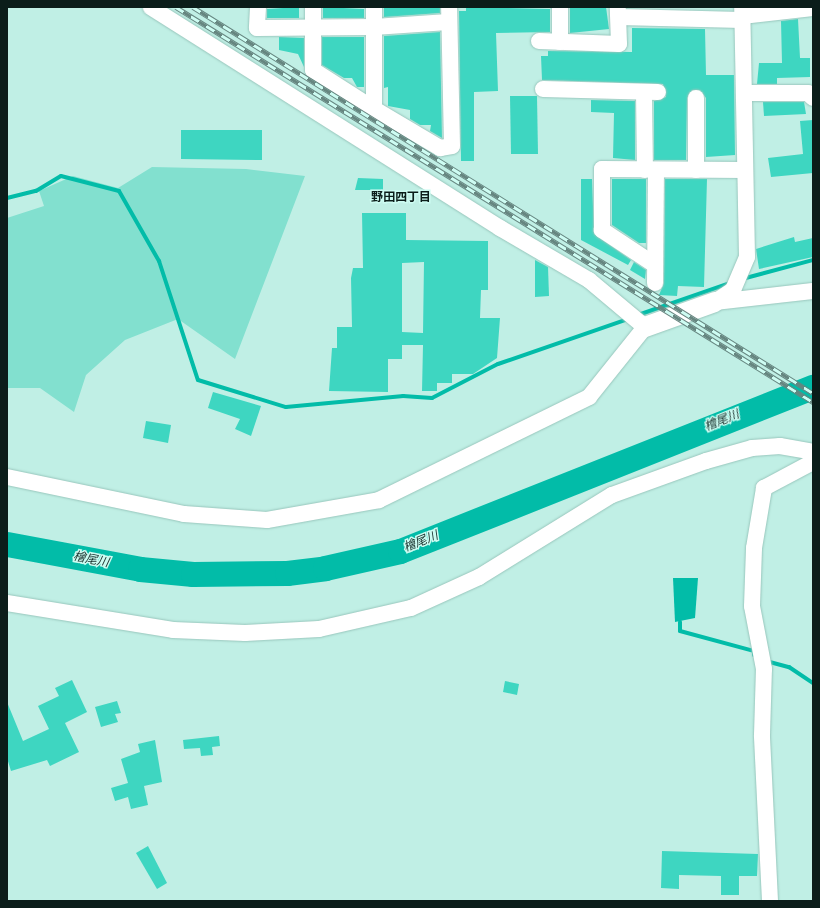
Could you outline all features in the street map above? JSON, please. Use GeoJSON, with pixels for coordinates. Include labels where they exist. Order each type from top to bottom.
{"type":"FeatureCollection","features":[{"type":"Feature","properties":{"kind":"street"},"geometry":{"type":"LineString","coordinates":[[151,7],[500,228],[589,280],[645,327]]}},
{"type":"Feature","properties":{"kind":"street"},"geometry":{"type":"LineString","coordinates":[[258,7],[257,28],[313,28],[374,28],[448,14],[452,146],[440,148],[313,70],[313,28],[313,7]]}},
{"type":"Feature","properties":{"kind":"street"},"geometry":{"type":"LineString","coordinates":[[374,7],[374,108]]}},
{"type":"Feature","properties":{"kind":"street"},"geometry":{"type":"LineString","coordinates":[[560,7],[560,42]]}},
{"type":"Feature","properties":{"kind":"street"},"geometry":{"type":"LineString","coordinates":[[539,41],[619,44],[618,12],[742,14],[811,8]]}},
{"type":"Feature","properties":{"kind":"street"},"geometry":{"type":"LineString","coordinates":[[715,302],[733,290],[747,257],[742,14]]}},
{"type":"Feature","properties":{"kind":"street"},"geometry":{"type":"LineString","coordinates":[[543,90],[571,83],[651,92],[651,170],[656,265],[655,283]]}},
{"type":"Feature","properties":{"kind":"street"},"geometry":{"type":"LineString","coordinates":[[744,93],[808,93],[813,98]]}},
{"type":"Feature","properties":{"kind":"street"},"geometry":{"type":"LineString","coordinates":[[696,98],[696,170]]}},
{"type":"Feature","properties":{"kind":"street"},"geometry":{"type":"LineString","coordinates":[[656,265],[602,230],[602,169],[745,170]]}},
{"type":"Feature","properties":{"kind":"street"},"geometry":{"type":"LineString","coordinates":[[7,477],[184,514],[267,520],[379,500],[589,397],[645,327],[715,302],[813,291]]}},
{"type":"Feature","properties":{"kind":"street"},"geometry":{"type":"LineString","coordinates":[[7,603],[173,630],[245,633],[319,629],[411,608],[479,577],[612,496],[706,461],[752,448],[780,446],[813,452]]}},
{"type":"Feature","properties":{"kind":"street"},"geometry":{"type":"LineString","coordinates":[[770,901],[762,735],[764,669],[752,606],[754,548],[764,488],[813,462]]}},
{"type":"Feature","properties":{"kind":"shaded area"},"geometry":{"type":"Polygon","coordinates":[[[152,167],[246,169],[305,176],[235,359],[178,319],[125,340],[86,375],[74,412],[40,388],[7,388],[7,218],[44,206],[39,191],[73,176],[118,188],[152,167]]]}},
{"type":"Feature","properties":{"kind":"shaded area"},"geometry":{"type":"Polygon","coordinates":[[[673,578],[698,578],[695,618],[675,622],[673,578]]]}},
{"type":"Feature","properties":{"kind":"building"},"geometry":{"type":"Polygon","coordinates":[[[299,7],[299,18],[267,18],[267,9],[299,7]]]}},
{"type":"Feature","properties":{"kind":"building"},"geometry":{"type":"Polygon","coordinates":[[[323,7],[364,9],[364,18],[323,18],[323,7]]]}},
{"type":"Feature","properties":{"kind":"building"},"geometry":{"type":"Polygon","coordinates":[[[440,7],[440,13],[384,17],[384,8],[440,7]]]}},
{"type":"Feature","properties":{"kind":"building"},"geometry":{"type":"Polygon","coordinates":[[[466,7],[550,9],[550,32],[496,33],[498,91],[474,92],[474,161],[461,161],[459,11],[466,11],[466,7]]]}},
{"type":"Feature","properties":{"kind":"building"},"geometry":{"type":"Polygon","coordinates":[[[570,7],[606,7],[609,29],[570,33],[570,7]]]}},
{"type":"Feature","properties":{"kind":"building"},"geometry":{"type":"Polygon","coordinates":[[[798,19],[800,58],[810,58],[810,77],[777,78],[777,84],[757,84],[759,63],[782,63],[781,21],[798,19]]]}},
{"type":"Feature","properties":{"kind":"building"},"geometry":{"type":"Polygon","coordinates":[[[632,28],[705,29],[706,75],[734,75],[735,155],[706,157],[706,98],[700,90],[692,90],[687,98],[686,160],[654,160],[654,101],[666,97],[663,84],[542,80],[541,56],[548,56],[548,51],[632,52],[632,28]]]}},
{"type":"Feature","properties":{"kind":"building"},"geometry":{"type":"Polygon","coordinates":[[[440,32],[442,138],[430,131],[431,125],[420,125],[410,119],[410,110],[388,106],[388,87],[384,88],[384,36],[440,32]]]}},
{"type":"Feature","properties":{"kind":"building"},"geometry":{"type":"Polygon","coordinates":[[[279,37],[304,38],[304,67],[298,54],[279,50],[279,37]]]}},
{"type":"Feature","properties":{"kind":"building"},"geometry":{"type":"Polygon","coordinates":[[[322,37],[364,37],[364,87],[357,87],[352,78],[344,78],[322,65],[322,37]]]}},
{"type":"Feature","properties":{"kind":"building"},"geometry":{"type":"Polygon","coordinates":[[[510,96],[537,96],[538,154],[511,154],[510,96]]]}},
{"type":"Feature","properties":{"kind":"building"},"geometry":{"type":"Polygon","coordinates":[[[591,100],[635,101],[635,160],[613,158],[614,113],[591,112],[591,100]]]}},
{"type":"Feature","properties":{"kind":"building"},"geometry":{"type":"Polygon","coordinates":[[[763,102],[804,102],[806,114],[764,116],[763,102]]]}},
{"type":"Feature","properties":{"kind":"building"},"geometry":{"type":"Polygon","coordinates":[[[813,120],[813,173],[771,177],[768,158],[803,154],[800,121],[813,120]]]}},
{"type":"Feature","properties":{"kind":"building"},"geometry":{"type":"Polygon","coordinates":[[[181,130],[262,130],[262,160],[181,159],[181,130]]]}},
{"type":"Feature","properties":{"kind":"building"},"geometry":{"type":"Polygon","coordinates":[[[358,178],[383,179],[383,190],[355,190],[358,178]]]}},
{"type":"Feature","properties":{"kind":"building"},"geometry":{"type":"Polygon","coordinates":[[[581,179],[592,179],[594,234],[631,260],[628,265],[581,240],[581,179]]]}},
{"type":"Feature","properties":{"kind":"building"},"geometry":{"type":"Polygon","coordinates":[[[612,179],[646,179],[646,243],[639,243],[612,225],[612,179]]]}},
{"type":"Feature","properties":{"kind":"building"},"geometry":{"type":"Polygon","coordinates":[[[665,179],[707,179],[704,287],[678,286],[677,296],[659,295],[664,283],[665,179]]]}},
{"type":"Feature","properties":{"kind":"building"},"geometry":{"type":"Polygon","coordinates":[[[362,213],[406,213],[406,240],[488,241],[488,290],[481,290],[480,318],[500,318],[497,358],[473,374],[452,374],[452,383],[437,383],[437,391],[422,391],[423,345],[402,345],[402,359],[388,359],[388,392],[329,391],[332,348],[337,348],[337,327],[352,327],[351,278],[353,268],[363,268],[362,213]],[[424,262],[402,263],[402,332],[423,333],[424,262]]]}},
{"type":"Feature","properties":{"kind":"building"},"geometry":{"type":"Polygon","coordinates":[[[794,237],[795,242],[813,238],[813,257],[759,269],[756,249],[794,237]]]}},
{"type":"Feature","properties":{"kind":"building"},"geometry":{"type":"Polygon","coordinates":[[[535,260],[548,267],[549,296],[535,297],[535,260]]]}},
{"type":"Feature","properties":{"kind":"building"},"geometry":{"type":"Polygon","coordinates":[[[634,262],[646,270],[645,279],[630,270],[634,262]]]}},
{"type":"Feature","properties":{"kind":"building"},"geometry":{"type":"Polygon","coordinates":[[[213,392],[261,406],[251,436],[235,429],[240,419],[208,408],[213,392]]]}},
{"type":"Feature","properties":{"kind":"building"},"geometry":{"type":"Polygon","coordinates":[[[146,421],[171,425],[168,443],[143,438],[146,421]]]}},
{"type":"Feature","properties":{"kind":"building"},"geometry":{"type":"Polygon","coordinates":[[[72,680],[87,712],[65,723],[79,752],[50,766],[47,760],[11,771],[7,758],[7,702],[23,741],[49,729],[38,706],[59,696],[55,688],[72,680]]]}},
{"type":"Feature","properties":{"kind":"building"},"geometry":{"type":"Polygon","coordinates":[[[505,681],[519,684],[517,695],[503,692],[505,681]]]}},
{"type":"Feature","properties":{"kind":"building"},"geometry":{"type":"Polygon","coordinates":[[[117,701],[121,713],[115,714],[118,722],[101,727],[95,707],[117,701]]]}},
{"type":"Feature","properties":{"kind":"building"},"geometry":{"type":"Polygon","coordinates":[[[219,736],[220,746],[212,747],[213,755],[201,756],[200,748],[184,749],[183,740],[219,736]]]}},
{"type":"Feature","properties":{"kind":"building"},"geometry":{"type":"Polygon","coordinates":[[[155,740],[162,782],[144,786],[148,805],[131,809],[128,797],[115,801],[111,788],[128,783],[121,759],[140,752],[138,744],[155,740]]]}},
{"type":"Feature","properties":{"kind":"building"},"geometry":{"type":"Polygon","coordinates":[[[148,846],[167,883],[157,889],[136,853],[148,846]]]}},
{"type":"Feature","properties":{"kind":"building"},"geometry":{"type":"Polygon","coordinates":[[[662,851],[758,854],[757,876],[739,876],[739,895],[721,895],[721,876],[679,875],[679,889],[661,888],[662,851]]]}},
{"type":"Feature","properties":{"kind":"waterway"},"geometry":{"type":"LineString","coordinates":[[7,198],[36,191],[61,176],[119,191],[159,261],[198,380],[286,407],[403,396],[432,398],[498,364],[628,319]]}},
{"type":"Feature","properties":{"kind":"waterway"},"geometry":{"type":"LineString","coordinates":[[742,279],[813,260]]}},
{"type":"Feature","properties":{"kind":"waterway"},"geometry":{"type":"LineString","coordinates":[[638,315],[730,283]]}},
{"type":"Feature","properties":{"kind":"waterway","name":"檜尾川"},"geometry":{"type":"LineString","coordinates":[[7,544],[140,569],[193,574],[287,573],[325,568],[400,551],[813,387]]}},
{"type":"Feature","properties":{"kind":"waterway"},"geometry":{"type":"LineString","coordinates":[[680,622],[680,631],[754,651],[754,655]]}},
{"type":"Feature","properties":{"kind":"waterway"},"geometry":{"type":"LineString","coordinates":[[766,661],[789,667],[813,683]]}},
{"type":"Feature","properties":{"kind":"railway"},"geometry":{"type":"LineString","coordinates":[[176,7],[813,402]]}},
{"type":"Feature","properties":{"kind":"railway"},"geometry":{"type":"LineString","coordinates":[[193,7],[813,393]]}},
{"type":"Feature","properties":{"kind":"district","name":"野田四丁目"},"geometry":{"type":"Point","coordinates":[401,198]}}]}
